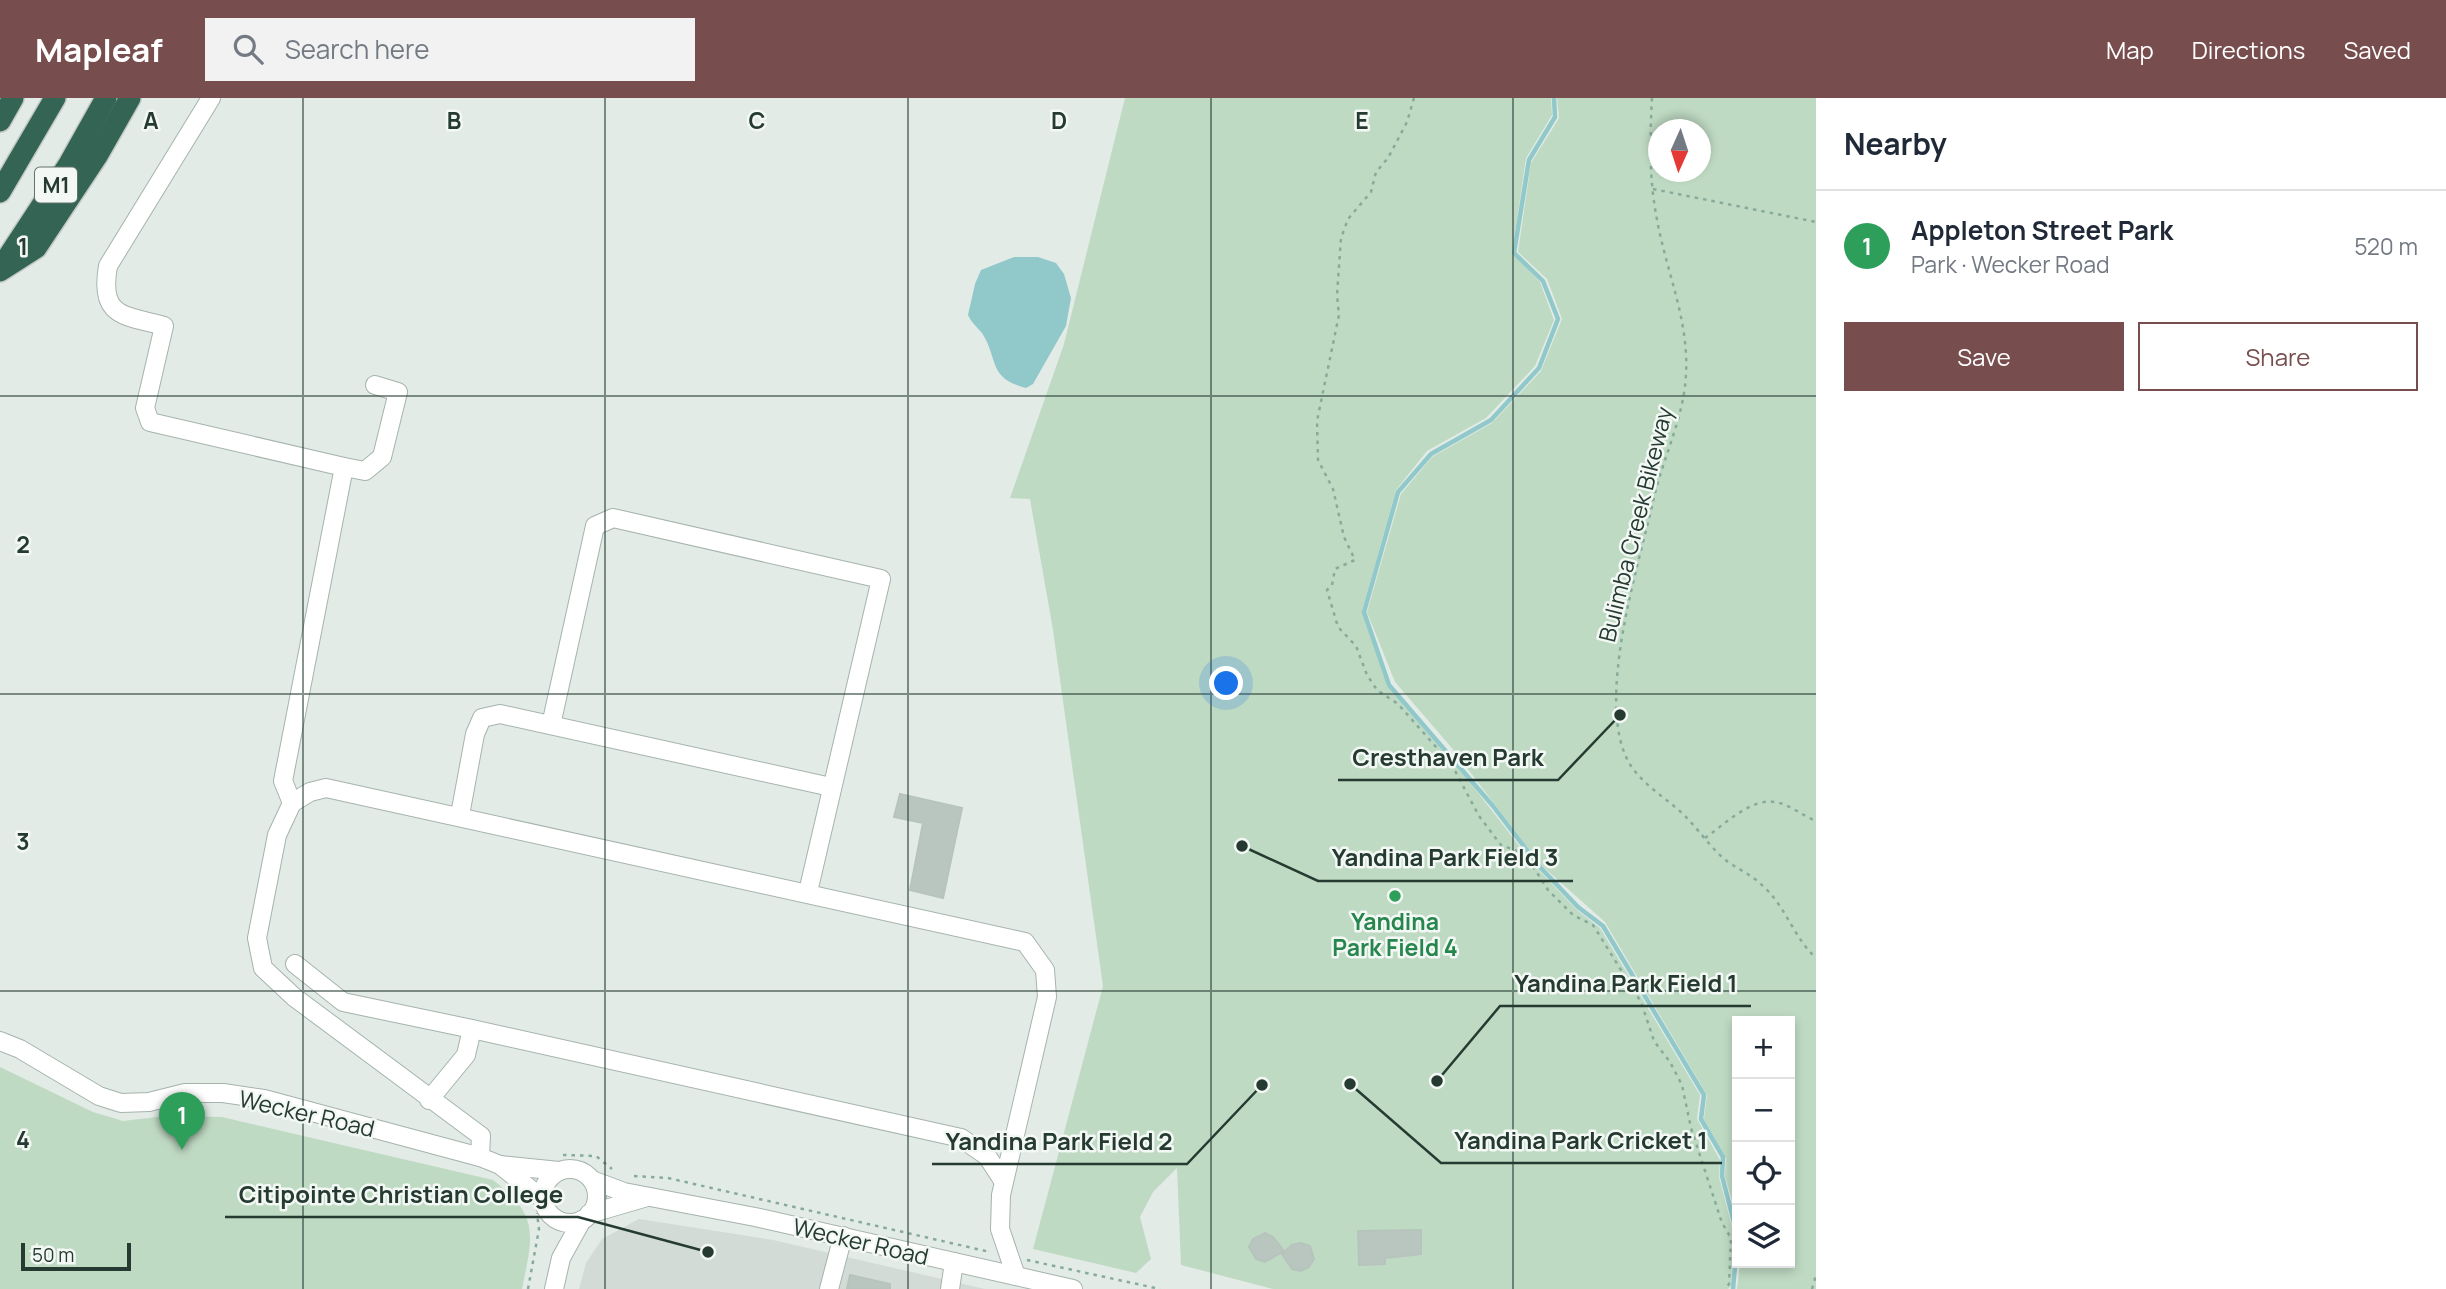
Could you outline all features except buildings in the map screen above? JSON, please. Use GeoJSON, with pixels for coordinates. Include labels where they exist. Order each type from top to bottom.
{"type":"FeatureCollection","features":[{"type":"Feature","properties":{"kind":"highway"},"geometry":{"type":"LineString","coordinates":[[0,121],[13,98]]}},
{"type":"Feature","properties":{"kind":"highway","name":"M1"},"geometry":{"type":"LineString","coordinates":[[0,192],[55,98]]}},
{"type":"Feature","properties":{"kind":"highway","name":"M1"},"geometry":{"type":"LineString","coordinates":[[0,270],[69,164],[106,98]]}},
{"type":"Feature","properties":{"kind":"highway"},"geometry":{"type":"LineString","coordinates":[[0,270],[36,248],[97,156],[131,98]]}},
{"type":"Feature","properties":{"kind":"street"},"geometry":{"type":"LineString","coordinates":[[211,98],[108,266],[104,288],[110,305],[124,317],[164,326],[145,408],[150,422],[365,471],[382,457],[398,392],[375,385]]}},
{"type":"Feature","properties":{"kind":"street"},"geometry":{"type":"LineString","coordinates":[[292,803],[283,780],[344,467]]}},
{"type":"Feature","properties":{"kind":"street"},"geometry":{"type":"LineString","coordinates":[[551,725],[595,526],[613,518],[881,579],[808,892]]}},
{"type":"Feature","properties":{"kind":"street"},"geometry":{"type":"LineString","coordinates":[[460,815],[475,734],[482,718],[500,714],[831,787]]}},
{"type":"Feature","properties":{"kind":"street"},"geometry":{"type":"LineString","coordinates":[[480,1157],[481,1136],[294,998],[263,968],[257,938],[277,835],[292,803],[310,792],[326,788],[460,815],[1025,942],[1045,970],[1047,997],[1004,1181],[1000,1229],[1016,1276]]}},
{"type":"Feature","properties":{"kind":"street"},"geometry":{"type":"LineString","coordinates":[[295,964],[343,1002],[961,1138],[987,1156],[1004,1181]]}},
{"type":"Feature","properties":{"kind":"street"},"geometry":{"type":"LineString","coordinates":[[429,1100],[466,1055],[472,1029]]}},
{"type":"Feature","properties":{"kind":"street","name":"Wecker Road"},"geometry":{"type":"LineString","coordinates":[[0,1041],[20,1049],[99,1096],[121,1103],[149,1102],[186,1093],[223,1093],[264,1099],[480,1157],[500,1165],[559,1171],[577,1170],[592,1180],[647,1197],[842,1236],[1073,1289]]}},
{"type":"Feature","properties":{"kind":"street","name":"Wecker Road"},"geometry":{"type":"LineString","coordinates":[[500,1165],[565,1222],[647,1197]]}},
{"type":"Feature","properties":{"kind":"street"},"geometry":{"type":"LineString","coordinates":[[559,1171],[546,1183],[547,1207],[561,1258]]}},
{"type":"Feature","properties":{"kind":"street"},"geometry":{"type":"LineString","coordinates":[[554,1289],[561,1258],[597,1198],[592,1180]]}},
{"type":"Feature","properties":{"kind":"street"},"geometry":{"type":"LineString","coordinates":[[829,1289],[842,1236]]}},
{"type":"Feature","properties":{"kind":"street"},"geometry":{"type":"LineString","coordinates":[[950,1289],[954,1262]]}},
{"type":"Feature","properties":{"kind":"path"},"geometry":{"type":"LineString","coordinates":[[1414,98],[1407,122],[1388,158],[1376,172],[1371,192],[1348,219],[1341,238],[1337,295],[1339,315],[1317,421],[1318,460],[1334,489],[1344,537],[1355,560],[1335,569],[1332,585],[1327,590],[1338,626],[1356,646],[1367,675],[1377,690],[1398,704],[1452,765],[1479,816],[1501,845],[1525,854],[1548,890],[1573,915],[1593,925],[1641,1002],[1654,1041],[1670,1062],[1682,1085],[1691,1128],[1721,1223],[1731,1238],[1729,1284],[1724,1289]]}},
{"type":"Feature","properties":{"kind":"path","name":"Bulimba Creek Bikeway"},"geometry":{"type":"LineString","coordinates":[[1652,98],[1653,189],[1656,214],[1679,301],[1687,349],[1686,379],[1673,438],[1656,486],[1620,655],[1616,710],[1622,748],[1645,783],[1723,857],[1760,883],[1777,900],[1816,958]]}},
{"type":"Feature","properties":{"kind":"path"},"geometry":{"type":"LineString","coordinates":[[1653,189],[1816,222]]}},
{"type":"Feature","properties":{"kind":"path"},"geometry":{"type":"LineString","coordinates":[[1705,838],[1752,806],[1764,802],[1775,802],[1816,821]]}},
{"type":"Feature","properties":{"kind":"path"},"geometry":{"type":"LineString","coordinates":[[528,1289],[536,1247]]}},
{"type":"Feature","properties":{"kind":"path"},"geometry":{"type":"LineString","coordinates":[[1812,1289],[1816,1275]]}},
{"type":"Feature","properties":{"kind":"shaded area"},"geometry":{"type":"Polygon","coordinates":[[[639,1219],[773,1240],[985,1289],[579,1289],[586,1263],[602,1239],[639,1219]]]}},
{"type":"Feature","properties":{"kind":"green space"},"geometry":{"type":"Polygon","coordinates":[[[1125,98],[1551,98],[1552,115],[1526,158],[1512,253],[1540,282],[1554,320],[1535,366],[1486,418],[1427,451],[1396,490],[1362,611],[1387,686],[1472,785],[1535,866],[1577,910],[1600,928],[1700,1095],[1697,1119],[1720,1160],[1719,1177],[1732,1227],[1731,1286],[1728,1289],[1273,1289],[1181,1265],[1177,1168],[1153,1192],[1140,1217],[1151,1259],[1136,1273],[1033,1249],[1103,986],[1053,630],[1030,499],[1010,498],[1064,344],[1125,98]]]}},
{"type":"Feature","properties":{"kind":"green space"},"geometry":{"type":"Polygon","coordinates":[[[1557,98],[1816,98],[1816,1289],[1737,1289],[1739,1268],[1795,1268],[1795,1016],[1732,1016],[1732,1200],[1725,1177],[1726,1158],[1704,1119],[1707,1095],[1605,922],[1541,865],[1451,747],[1395,682],[1367,612],[1401,494],[1432,457],[1492,423],[1541,371],[1562,319],[1547,279],[1518,252],[1531,163],[1559,118],[1557,98]]]}},
{"type":"Feature","properties":{"kind":"green space"},"geometry":{"type":"Polygon","coordinates":[[[0,1067],[93,1112],[123,1121],[165,1116],[222,1117],[493,1180],[519,1205],[526,1216],[530,1240],[522,1289],[0,1289],[0,1067]]]}},
{"type":"Feature","properties":{"kind":"water"},"geometry":{"type":"Polygon","coordinates":[[[1014,257],[1038,257],[1056,263],[1064,274],[1071,298],[1066,326],[1033,384],[1026,388],[1005,379],[999,373],[987,342],[968,315],[981,270],[1014,257]]]}},
{"type":"Feature","properties":{"kind":"waterway"},"geometry":{"type":"LineString","coordinates":[[1554,98],[1555,117],[1529,160],[1514,253],[1543,281],[1558,319],[1539,368],[1491,420],[1431,454],[1398,492],[1364,612],[1389,685],[1493,806],[1539,866],[1578,907],[1603,926],[1704,1095],[1701,1119],[1723,1157],[1722,1176],[1732,1215]]}},
{"type":"Feature","properties":{"kind":"waterway"},"geometry":{"type":"LineString","coordinates":[[1733,1289],[1735,1268]]}},
{"type":"Feature","properties":{"kind":"place","name":"Cresthaven Park"},"geometry":{"type":"Point","coordinates":[1620,715]}},
{"type":"Feature","properties":{"kind":"place","name":"Yandina Park Field 3"},"geometry":{"type":"Point","coordinates":[1242,846]}},
{"type":"Feature","properties":{"kind":"place","name":"Yandina Park Field 4"},"geometry":{"type":"Point","coordinates":[1395,896]}},
{"type":"Feature","properties":{"kind":"place","name":"Yandina Park Field 1"},"geometry":{"type":"Point","coordinates":[1437,1081]}},
{"type":"Feature","properties":{"kind":"place","name":"Yandina Park Cricket 1"},"geometry":{"type":"Point","coordinates":[1350,1084]}},
{"type":"Feature","properties":{"kind":"place","name":"Yandina Park Field 2"},"geometry":{"type":"Point","coordinates":[1262,1085]}},
{"type":"Feature","properties":{"kind":"place","name":"Appleton Street Park"},"geometry":{"type":"Point","coordinates":[182,1150]}},
{"type":"Feature","properties":{"kind":"place","name":"Citipointe Christian College"},"geometry":{"type":"Point","coordinates":[708,1252]}}]}
